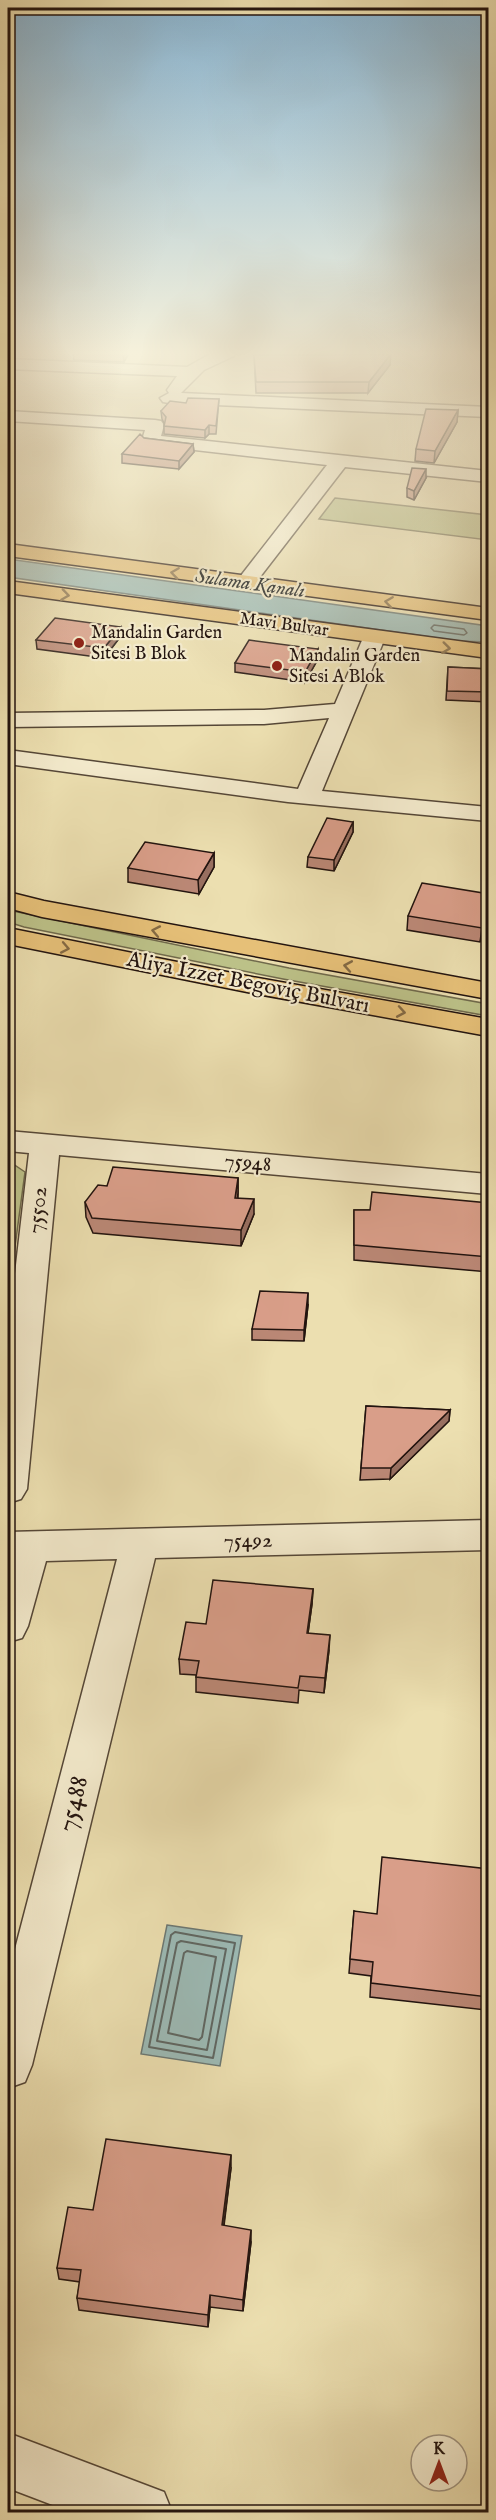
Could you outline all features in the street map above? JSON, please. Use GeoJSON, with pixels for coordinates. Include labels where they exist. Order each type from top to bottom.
{"type":"FeatureCollection","features":[{"type":"Feature","properties":{"kind":"main road","name":"Mavi Bulvar"},"geometry":{"type":"LineString","coordinates":[[8,550],[489,614]]}},
{"type":"Feature","properties":{"kind":"main road","name":"Mavi Bulvar"},"geometry":{"type":"LineString","coordinates":[[8,587],[489,652]]}},
{"type":"Feature","properties":{"kind":"main road","name":"Aliya İzzet Begoviç Bulvarı"},"geometry":{"type":"LineString","coordinates":[[8,900],[42,909],[295,957],[489,991]]}},
{"type":"Feature","properties":{"kind":"main road","name":"Aliya İzzet Begoviç Bulvarı"},"geometry":{"type":"LineString","coordinates":[[8,936],[252,986],[489,1028]]}},
{"type":"Feature","properties":{"kind":"street"},"geometry":{"type":"LineString","coordinates":[[246,582],[333,471]]}},
{"type":"Feature","properties":{"kind":"street"},"geometry":{"type":"LineString","coordinates":[[429,471],[489,477]]}},
{"type":"Feature","properties":{"kind":"street"},"geometry":{"type":"LineString","coordinates":[[307,797],[374,638]]}},
{"type":"Feature","properties":{"kind":"street"},"geometry":{"type":"LineString","coordinates":[[8,720],[264,717],[342,710]]}},
{"type":"Feature","properties":{"kind":"street"},"geometry":{"type":"LineString","coordinates":[[8,756],[307,797],[489,814]]}},
{"type":"Feature","properties":{"kind":"street","name":"75948"},"geometry":{"type":"LineString","coordinates":[[8,1140],[489,1184]]}},
{"type":"Feature","properties":{"kind":"street","name":"75502"},"geometry":{"type":"LineString","coordinates":[[8,1489],[45,1145]]}},
{"type":"Feature","properties":{"kind":"street","name":"75492"},"geometry":{"type":"LineString","coordinates":[[19,1546],[489,1534]]}},
{"type":"Feature","properties":{"kind":"street","name":"75488"},"geometry":{"type":"LineString","coordinates":[[8,2065],[140,1543]]}},
{"type":"Feature","properties":{"kind":"street"},"geometry":{"type":"LineString","coordinates":[[8,1626],[19,1546]]}},
{"type":"Feature","properties":{"kind":"street"},"geometry":{"type":"LineString","coordinates":[[8,2461],[144,2512]]}},
{"type":"Feature","properties":{"kind":"green space"},"geometry":{"type":"Polygon","coordinates":[[[335,498],[488,515],[488,540],[319,519],[335,498]]]}},
{"type":"Feature","properties":{"kind":"green space"},"geometry":{"type":"Polygon","coordinates":[[[8,910],[289,968],[488,1004],[488,1016],[283,979],[24,927],[8,922],[8,910]]]}},
{"type":"Feature","properties":{"kind":"green space"},"geometry":{"type":"Polygon","coordinates":[[[8,1163],[25,1172],[8,1299],[8,1163]]]}},
{"type":"Feature","properties":{"kind":"water"},"geometry":{"type":"Polygon","coordinates":[[[8,559],[488,626],[488,642],[459,641],[8,577],[8,559]]]}},
{"type":"Feature","properties":{"kind":"water"},"geometry":{"type":"Polygon","coordinates":[[[167,1925],[242,1936],[220,2066],[141,2054],[167,1925]]]}},
{"type":"Feature","properties":{"kind":"building"},"geometry":{"type":"Polygon","coordinates":[[[411,471],[425,471],[414,491],[407,488],[411,471]]]}},
{"type":"Feature","properties":{"kind":"building"},"geometry":{"type":"Polygon","coordinates":[[[55,618],[121,627],[104,648],[36,640],[55,618]]]}},
{"type":"Feature","properties":{"kind":"building"},"geometry":{"type":"Polygon","coordinates":[[[249,640],[318,649],[305,672],[235,663],[249,640]]]}},
{"type":"Feature","properties":{"kind":"building"},"geometry":{"type":"Polygon","coordinates":[[[448,667],[489,669],[489,692],[447,691],[448,667]]]}},
{"type":"Feature","properties":{"kind":"building"},"geometry":{"type":"Polygon","coordinates":[[[327,818],[353,822],[334,860],[308,857],[327,818]]]}},
{"type":"Feature","properties":{"kind":"building"},"geometry":{"type":"Polygon","coordinates":[[[145,842],[214,853],[198,880],[128,868],[145,842]]]}},
{"type":"Feature","properties":{"kind":"building"},"geometry":{"type":"Polygon","coordinates":[[[422,883],[489,894],[489,911],[482,928],[408,916],[422,883]]]}},
{"type":"Feature","properties":{"kind":"building"},"geometry":{"type":"Polygon","coordinates":[[[113,1167],[238,1178],[235,1198],[254,1199],[241,1230],[92,1218],[85,1202],[98,1185],[107,1186],[113,1167]]]}},
{"type":"Feature","properties":{"kind":"building"},"geometry":{"type":"Polygon","coordinates":[[[372,1192],[489,1203],[489,1257],[354,1245],[354,1210],[370,1210],[372,1192]]]}},
{"type":"Feature","properties":{"kind":"building"},"geometry":{"type":"Polygon","coordinates":[[[260,1291],[308,1293],[304,1330],[252,1329],[260,1291]]]}},
{"type":"Feature","properties":{"kind":"building"},"geometry":{"type":"Polygon","coordinates":[[[366,1406],[450,1410],[391,1468],[361,1468],[366,1406]]]}},
{"type":"Feature","properties":{"kind":"building"},"geometry":{"type":"Polygon","coordinates":[[[213,1580],[313,1589],[307,1633],[330,1635],[325,1678],[300,1676],[298,1688],[196,1677],[199,1661],[179,1659],[186,1622],[206,1624],[213,1580]]]}},
{"type":"Feature","properties":{"kind":"building"},"geometry":{"type":"Polygon","coordinates":[[[382,1857],[489,1869],[488,1997],[371,1983],[373,1962],[350,1959],[354,1911],[377,1914],[382,1857]]]}},
{"type":"Feature","properties":{"kind":"building"},"geometry":{"type":"Polygon","coordinates":[[[106,2139],[231,2155],[222,2225],[251,2230],[243,2300],[210,2295],[208,2315],[77,2298],[81,2270],[57,2268],[68,2207],[93,2210],[106,2139]]]}},
{"type":"Feature","properties":{"kind":"place","name":"Mandalin Garden Sitesi B Blok"},"geometry":{"type":"Point","coordinates":[79,643]}},
{"type":"Feature","properties":{"kind":"place","name":"Mandalin Garden Sitesi A Blok"},"geometry":{"type":"Point","coordinates":[277,666]}},
{"type":"Feature","properties":{"kind":"water label","name":"Sulama Kanalı"},"geometry":{"type":"Point","coordinates":[250,584]}}]}
